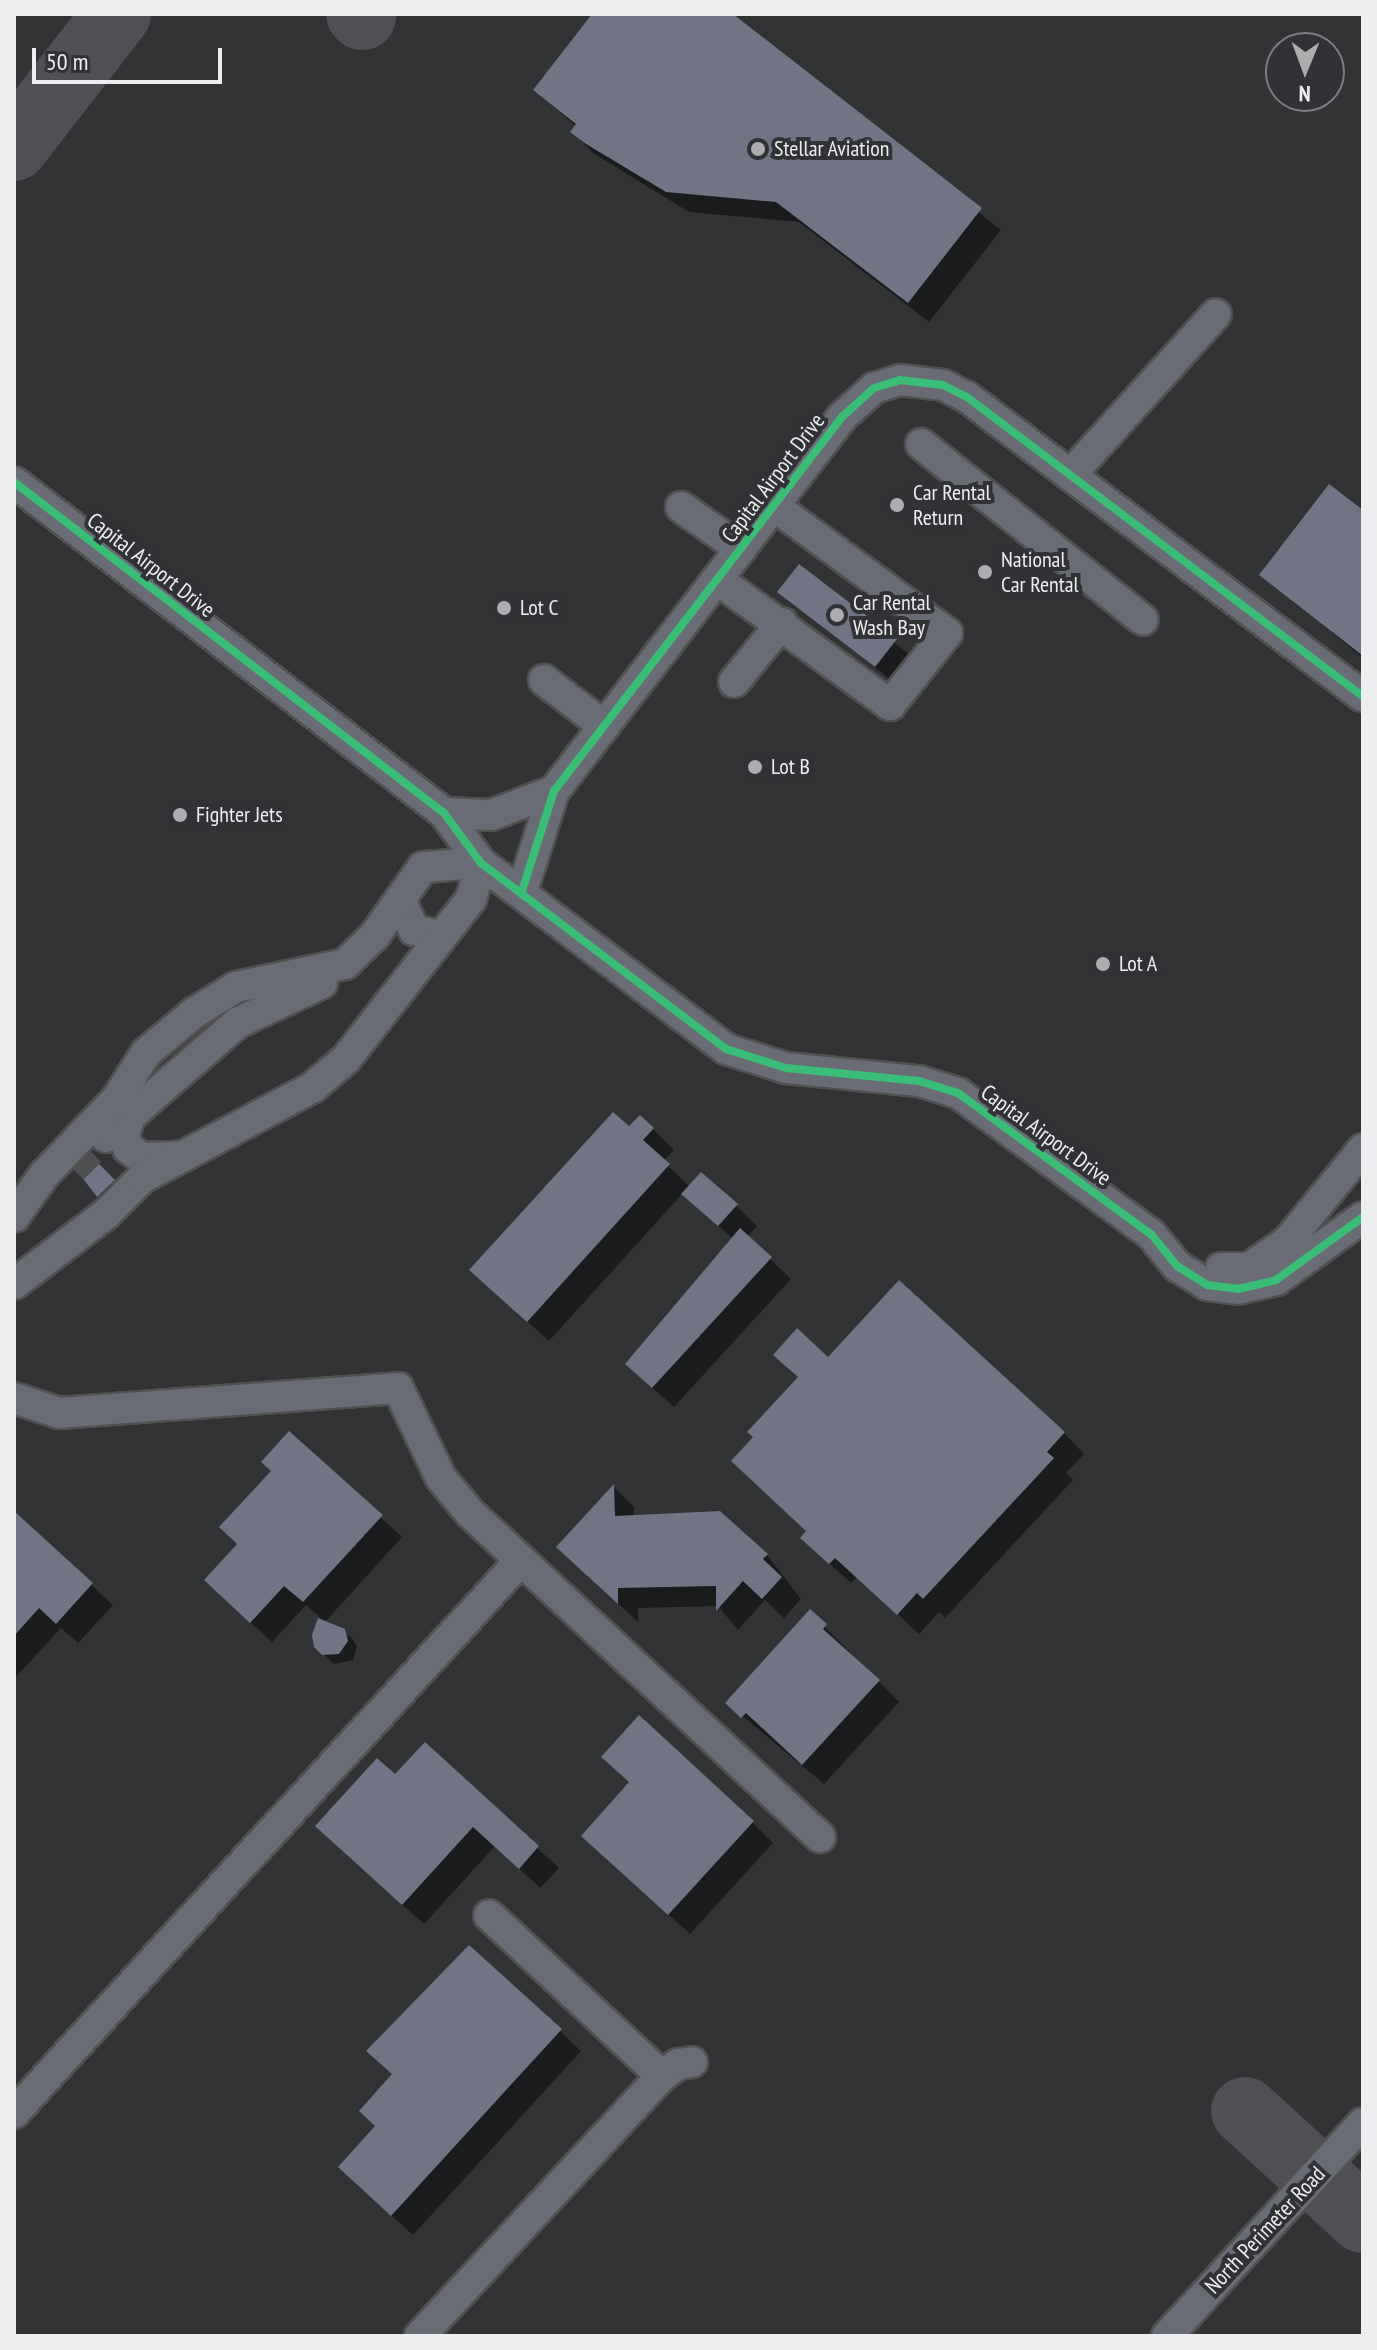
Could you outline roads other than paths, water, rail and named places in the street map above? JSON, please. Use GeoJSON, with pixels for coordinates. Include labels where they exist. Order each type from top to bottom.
{"type":"FeatureCollection","features":[{"type":"Feature","properties":{"kind":"street"},"geometry":{"type":"LineString","coordinates":[[1070,475],[1216,314]]}},
{"type":"Feature","properties":{"kind":"street","name":"Capital Airport Drive"},"geometry":{"type":"LineString","coordinates":[[522,891],[554,791],[842,417],[874,388],[900,380],[943,385],[967,397],[1363,696]]}},
{"type":"Feature","properties":{"kind":"street"},"geometry":{"type":"LineString","coordinates":[[921,444],[1143,620]]}},
{"type":"Feature","properties":{"kind":"street","name":"Capital Airport Drive"},"geometry":{"type":"LineString","coordinates":[[14,482],[444,813],[481,863],[522,891],[726,1049],[786,1068],[919,1081],[958,1093],[1151,1234],[1177,1266],[1207,1285],[1238,1289],[1276,1280],[1363,1217]]}},
{"type":"Feature","properties":{"kind":"street"},"geometry":{"type":"LineString","coordinates":[[718,580],[782,623],[890,705],[947,633],[774,506]]}},
{"type":"Feature","properties":{"kind":"street"},"geometry":{"type":"LineString","coordinates":[[681,507],[741,549]]}},
{"type":"Feature","properties":{"kind":"street"},"geometry":{"type":"LineString","coordinates":[[734,682],[782,623]]}},
{"type":"Feature","properties":{"kind":"street"},"geometry":{"type":"LineString","coordinates":[[544,680],[604,726]]}},
{"type":"Feature","properties":{"kind":"street"},"geometry":{"type":"LineString","coordinates":[[444,813],[491,815],[554,791]]}},
{"type":"Feature","properties":{"kind":"street"},"geometry":{"type":"LineString","coordinates":[[14,1284],[106,1214],[142,1178],[313,1087],[346,1059],[471,899],[481,863],[423,867],[401,901],[345,964],[236,987],[194,1013],[146,1053],[124,1106],[82,1160],[22,1210]]}},
{"type":"Feature","properties":{"kind":"street"},"geometry":{"type":"LineString","coordinates":[[401,901],[414,930],[441,936]]}},
{"type":"Feature","properties":{"kind":"street"},"geometry":{"type":"LineString","coordinates":[[124,1106],[124,1136],[128,1148],[142,1158],[177,1157]]}},
{"type":"Feature","properties":{"kind":"street"},"geometry":{"type":"LineString","coordinates":[[22,1210],[44,1175],[124,1106]]}},
{"type":"Feature","properties":{"kind":"street"},"geometry":{"type":"LineString","coordinates":[[1151,1234],[1215,1267],[1249,1268],[1288,1241],[1363,1149]]}},
{"type":"Feature","properties":{"kind":"street"},"geometry":{"type":"LineString","coordinates":[[14,1398],[59,1413],[398,1388],[441,1478],[521,1560],[820,1837]]}},
{"type":"Feature","properties":{"kind":"street"},"geometry":{"type":"LineString","coordinates":[[14,2113],[521,1560]]}},
{"type":"Feature","properties":{"kind":"street"},"geometry":{"type":"LineString","coordinates":[[489,1915],[662,2076]]}},
{"type":"Feature","properties":{"kind":"street"},"geometry":{"type":"LineString","coordinates":[[420,2336],[662,2076],[678,2064],[692,2062]]}},
{"type":"Feature","properties":{"kind":"street","name":"North Perimeter Road"},"geometry":{"type":"LineString","coordinates":[[1167,2336],[1363,2123]]}},
{"type":"Feature","properties":{"kind":"tunnel"},"geometry":{"type":"LineString","coordinates":[[73,1169],[91,1151]]}},
{"type":"Feature","properties":{"kind":"place","name":"Stellar Aviation"},"geometry":{"type":"Point","coordinates":[758,149]}},
{"type":"Feature","properties":{"kind":"place","name":"Car Rental Return"},"geometry":{"type":"Point","coordinates":[897,505]}},
{"type":"Feature","properties":{"kind":"place","name":"National Car Rental"},"geometry":{"type":"Point","coordinates":[985,572]}},
{"type":"Feature","properties":{"kind":"place","name":"Lot C"},"geometry":{"type":"Point","coordinates":[504,608]}},
{"type":"Feature","properties":{"kind":"place","name":"Car Rental Wash Bay"},"geometry":{"type":"Point","coordinates":[837,615]}},
{"type":"Feature","properties":{"kind":"place","name":"Lot B"},"geometry":{"type":"Point","coordinates":[755,767]}},
{"type":"Feature","properties":{"kind":"place","name":"Fighter Jets"},"geometry":{"type":"Point","coordinates":[180,815]}},
{"type":"Feature","properties":{"kind":"place","name":"Lot A"},"geometry":{"type":"Point","coordinates":[1103,964]}}]}
